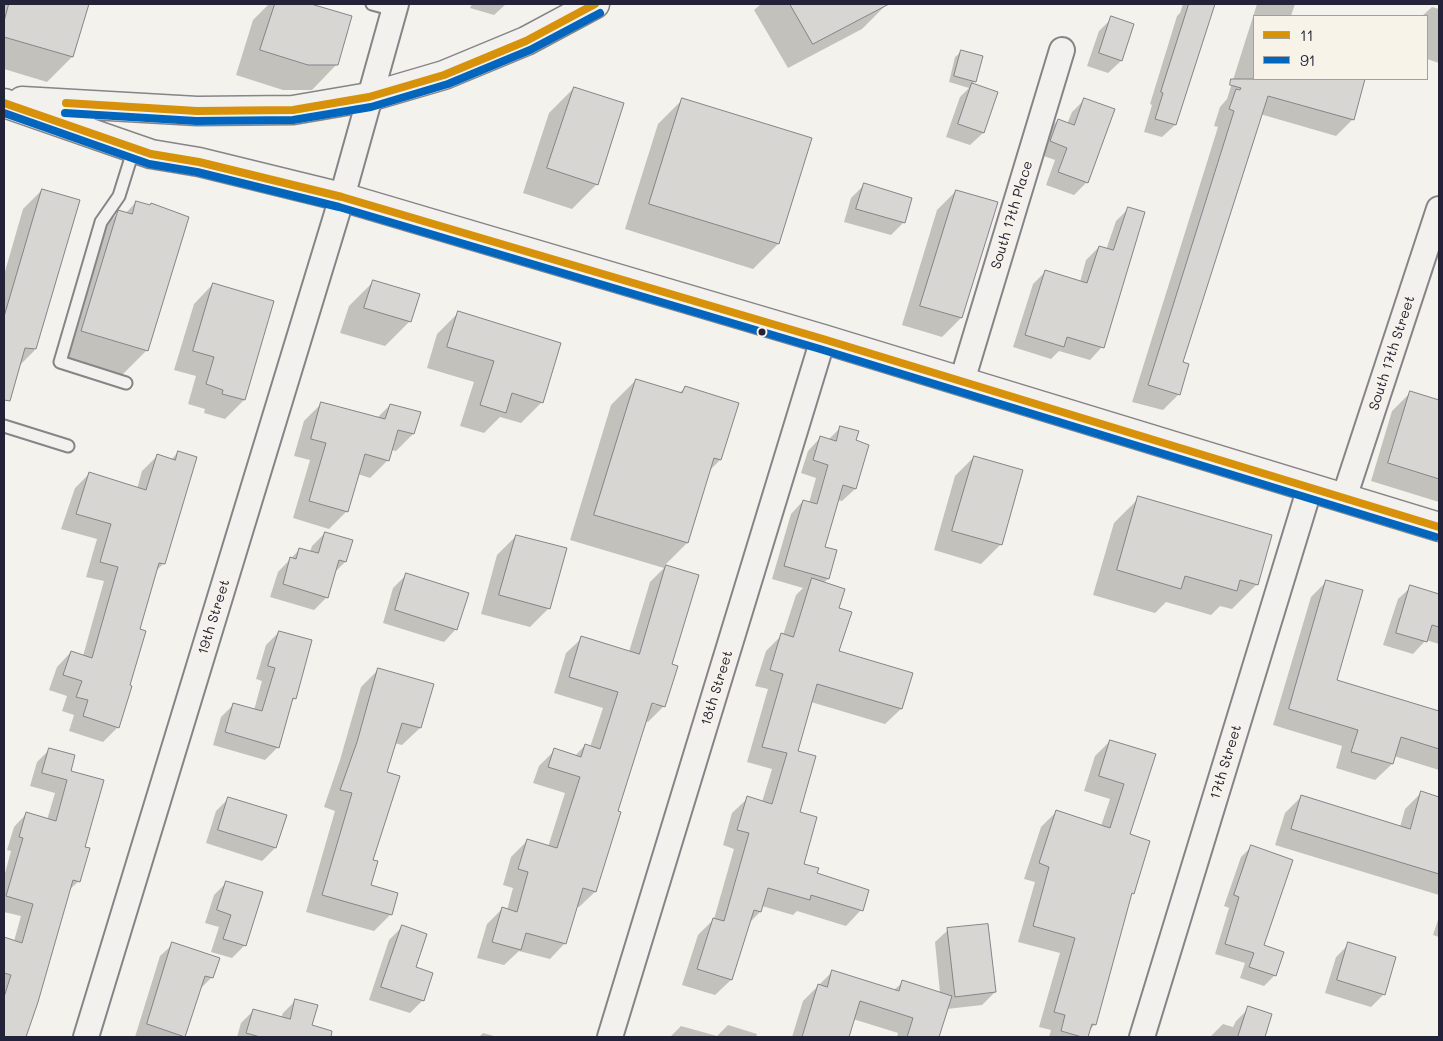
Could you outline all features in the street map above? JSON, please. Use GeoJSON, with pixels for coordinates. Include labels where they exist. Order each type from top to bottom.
{"type":"FeatureCollection","features":[{"type":"Feature","properties":{"kind":"main road"},"geometry":{"type":"LineString","coordinates":[[4,101],[211,111],[293,110],[369,97],[452,72],[526,41],[595,4]]}},
{"type":"Feature","properties":{"kind":"main road"},"geometry":{"type":"LineString","coordinates":[[4,101],[151,154],[199,162],[342,197],[823,339],[1439,527]]}},
{"type":"Feature","properties":{"kind":"street","name":"19th Street"},"geometry":{"type":"LineString","coordinates":[[86,1037],[342,197],[369,97],[388,6]]}},
{"type":"Feature","properties":{"kind":"street","name":"South 17th Place"},"geometry":{"type":"LineString","coordinates":[[962,381],[1062,50]]}},
{"type":"Feature","properties":{"kind":"street","name":"South 17th Street"},"geometry":{"type":"LineString","coordinates":[[1344,498],[1439,209]]}},
{"type":"Feature","properties":{"kind":"street","name":"18th Street"},"geometry":{"type":"LineString","coordinates":[[610,1037],[823,339]]}},
{"type":"Feature","properties":{"kind":"street","name":"17th Street"},"geometry":{"type":"LineString","coordinates":[[1142,1037],[1310,488]]}},
{"type":"Feature","properties":{"kind":"lane"},"geometry":{"type":"LineString","coordinates":[[126,383],[60,362],[101,222],[119,196],[134,148]]}},
{"type":"Feature","properties":{"kind":"lane"},"geometry":{"type":"LineString","coordinates":[[4,426],[68,446]]}},
{"type":"Feature","properties":{"kind":"building"},"geometry":{"type":"Polygon","coordinates":[[[9,4],[89,4],[73,57],[4,37],[4,22],[9,4]]]}},
{"type":"Feature","properties":{"kind":"building"},"geometry":{"type":"Polygon","coordinates":[[[275,4],[311,4],[352,16],[338,65],[308,65],[260,50],[275,4]]]}},
{"type":"Feature","properties":{"kind":"building"},"geometry":{"type":"Polygon","coordinates":[[[790,4],[889,4],[813,44],[790,4]]]}},
{"type":"Feature","properties":{"kind":"building"},"geometry":{"type":"Polygon","coordinates":[[[1189,4],[1215,4],[1176,125],[1155,119],[1163,93],[1161,92],[1189,4]]]}},
{"type":"Feature","properties":{"kind":"building"},"geometry":{"type":"Polygon","coordinates":[[[1111,16],[1134,24],[1122,61],[1099,53],[1111,16]]]}},
{"type":"Feature","properties":{"kind":"building"},"geometry":{"type":"Polygon","coordinates":[[[961,50],[983,56],[976,82],[954,76],[961,50]]]}},
{"type":"Feature","properties":{"kind":"building"},"geometry":{"type":"Polygon","coordinates":[[[1231,79],[1365,80],[1354,120],[1268,96],[1183,362],[1189,364],[1180,395],[1148,385],[1234,111],[1229,109],[1236,89],[1240,90],[1241,88],[1230,85],[1231,79]]]}},
{"type":"Feature","properties":{"kind":"building"},"geometry":{"type":"Polygon","coordinates":[[[972,83],[998,92],[984,133],[958,124],[972,83]]]}},
{"type":"Feature","properties":{"kind":"building"},"geometry":{"type":"Polygon","coordinates":[[[574,87],[624,103],[598,185],[547,168],[574,87]]]}},
{"type":"Feature","properties":{"kind":"building"},"geometry":{"type":"Polygon","coordinates":[[[682,98],[812,138],[779,244],[649,204],[682,98]]]}},
{"type":"Feature","properties":{"kind":"building"},"geometry":{"type":"Polygon","coordinates":[[[1084,98],[1115,109],[1088,183],[1058,172],[1067,148],[1050,141],[1058,119],[1074,125],[1084,98]]]}},
{"type":"Feature","properties":{"kind":"building"},"geometry":{"type":"Polygon","coordinates":[[[864,183],[912,198],[905,223],[856,209],[864,183]]]}},
{"type":"Feature","properties":{"kind":"building"},"geometry":{"type":"Polygon","coordinates":[[[42,189],[80,200],[36,349],[25,348],[10,401],[4,400],[4,317],[42,189]]]}},
{"type":"Feature","properties":{"kind":"building"},"geometry":{"type":"Polygon","coordinates":[[[956,190],[998,202],[962,318],[920,306],[956,190]]]}},
{"type":"Feature","properties":{"kind":"building"},"geometry":{"type":"Polygon","coordinates":[[[136,201],[150,205],[151,203],[189,217],[148,351],[81,331],[118,210],[132,214],[136,201]]]}},
{"type":"Feature","properties":{"kind":"building"},"geometry":{"type":"Polygon","coordinates":[[[1128,207],[1145,212],[1104,348],[1067,337],[1064,347],[1025,335],[1045,270],[1087,283],[1099,246],[1113,250],[1128,207]]]}},
{"type":"Feature","properties":{"kind":"building"},"geometry":{"type":"Polygon","coordinates":[[[373,280],[420,294],[411,322],[364,308],[373,280]]]}},
{"type":"Feature","properties":{"kind":"building"},"geometry":{"type":"Polygon","coordinates":[[[213,283],[274,301],[245,400],[222,394],[223,390],[206,384],[214,357],[193,351],[213,283]]]}},
{"type":"Feature","properties":{"kind":"building"},"geometry":{"type":"Polygon","coordinates":[[[458,311],[561,343],[543,403],[512,393],[506,413],[480,405],[494,361],[447,347],[458,311]]]}},
{"type":"Feature","properties":{"kind":"building"},"geometry":{"type":"Polygon","coordinates":[[[636,379],[682,393],[685,386],[739,403],[721,460],[714,458],[688,543],[594,515],[636,379]]]}},
{"type":"Feature","properties":{"kind":"building"},"geometry":{"type":"Polygon","coordinates":[[[1410,391],[1439,400],[1439,479],[1388,463],[1410,391]]]}},
{"type":"Feature","properties":{"kind":"building"},"geometry":{"type":"Polygon","coordinates":[[[321,402],[385,419],[390,404],[421,412],[414,434],[398,430],[389,461],[365,454],[348,512],[309,501],[326,443],[311,439],[321,402]]]}},
{"type":"Feature","properties":{"kind":"building"},"geometry":{"type":"Polygon","coordinates":[[[840,426],[859,431],[856,440],[869,445],[856,489],[843,485],[825,547],[837,550],[829,579],[784,566],[803,500],[817,504],[828,465],[813,460],[820,436],[836,441],[840,426]]]}},
{"type":"Feature","properties":{"kind":"building"},"geometry":{"type":"Polygon","coordinates":[[[178,451],[197,457],[165,564],[159,563],[140,629],[146,631],[119,728],[83,716],[88,700],[76,697],[82,681],[63,675],[71,651],[92,658],[118,567],[100,562],[111,524],[76,514],[89,472],[146,490],[157,454],[175,460],[178,451]]]}},
{"type":"Feature","properties":{"kind":"building"},"geometry":{"type":"Polygon","coordinates":[[[974,456],[1023,470],[1002,545],[952,531],[974,456]]]}},
{"type":"Feature","properties":{"kind":"building"},"geometry":{"type":"Polygon","coordinates":[[[1138,496],[1272,535],[1258,585],[1240,580],[1237,591],[1185,576],[1181,589],[1117,570],[1138,496]]]}},
{"type":"Feature","properties":{"kind":"building"},"geometry":{"type":"Polygon","coordinates":[[[325,532],[353,540],[346,562],[339,560],[328,598],[283,584],[290,557],[296,559],[299,548],[318,553],[325,532]]]}},
{"type":"Feature","properties":{"kind":"building"},"geometry":{"type":"Polygon","coordinates":[[[516,535],[567,548],[550,609],[499,595],[516,535]]]}},
{"type":"Feature","properties":{"kind":"building"},"geometry":{"type":"Polygon","coordinates":[[[666,565],[699,575],[672,664],[678,666],[665,707],[652,703],[618,811],[621,812],[596,892],[583,888],[566,944],[526,933],[521,950],[492,942],[502,907],[517,912],[528,872],[518,869],[527,839],[557,848],[580,777],[548,767],[554,748],[581,757],[585,744],[600,749],[618,692],[569,677],[581,636],[639,654],[666,565]]]}},
{"type":"Feature","properties":{"kind":"building"},"geometry":{"type":"Polygon","coordinates":[[[406,573],[469,593],[457,630],[395,610],[406,573]]]}},
{"type":"Feature","properties":{"kind":"building"},"geometry":{"type":"Polygon","coordinates":[[[812,578],[845,589],[839,608],[852,612],[839,651],[913,673],[902,709],[817,684],[798,751],[816,756],[800,812],[817,817],[804,864],[819,868],[817,873],[869,890],[863,911],[811,895],[810,900],[768,888],[761,912],[754,910],[732,980],[697,969],[713,918],[724,921],[749,833],[737,830],[747,796],[772,804],[787,753],[762,747],[783,674],[770,670],[781,633],[793,637],[812,578]]]}},
{"type":"Feature","properties":{"kind":"building"},"geometry":{"type":"Polygon","coordinates":[[[1326,580],[1363,590],[1337,680],[1439,711],[1439,749],[1401,737],[1393,764],[1351,752],[1358,730],[1289,709],[1326,580]]]}},
{"type":"Feature","properties":{"kind":"building"},"geometry":{"type":"Polygon","coordinates":[[[1410,585],[1439,594],[1439,627],[1432,625],[1427,642],[1396,633],[1410,585]]]}},
{"type":"Feature","properties":{"kind":"building"},"geometry":{"type":"Polygon","coordinates":[[[279,631],[312,640],[296,699],[293,698],[279,748],[225,732],[233,703],[262,711],[275,668],[268,666],[279,631]]]}},
{"type":"Feature","properties":{"kind":"building"},"geometry":{"type":"Polygon","coordinates":[[[378,668],[434,684],[421,728],[402,723],[387,772],[400,776],[373,860],[378,861],[371,885],[398,893],[392,915],[322,895],[352,793],[340,790],[357,742],[378,668]]]}},
{"type":"Feature","properties":{"kind":"building"},"geometry":{"type":"Polygon","coordinates":[[[1110,740],[1156,754],[1130,834],[1150,841],[1134,894],[1132,893],[1096,1025],[1092,1024],[1088,1037],[1082,1037],[1061,1031],[1065,1015],[1054,1012],[1075,938],[1033,926],[1049,867],[1039,863],[1056,810],[1110,828],[1124,784],[1099,776],[1110,740]]]}},
{"type":"Feature","properties":{"kind":"building"},"geometry":{"type":"Polygon","coordinates":[[[49,748],[75,755],[71,771],[104,780],[85,847],[90,848],[80,882],[73,880],[26,1037],[4,1037],[4,997],[11,975],[4,973],[4,937],[22,943],[33,904],[6,896],[23,838],[19,837],[26,812],[56,821],[67,780],[42,773],[49,748]]]}},
{"type":"Feature","properties":{"kind":"building"},"geometry":{"type":"Polygon","coordinates":[[[1421,791],[1439,797],[1439,874],[1291,829],[1301,795],[1410,829],[1421,791]]]}},
{"type":"Feature","properties":{"kind":"building"},"geometry":{"type":"Polygon","coordinates":[[[228,797],[287,815],[276,848],[218,830],[228,797]]]}},
{"type":"Feature","properties":{"kind":"building"},"geometry":{"type":"Polygon","coordinates":[[[1251,845],[1293,860],[1264,945],[1284,952],[1276,976],[1249,967],[1254,953],[1225,944],[1239,897],[1234,895],[1251,845]]]}},
{"type":"Feature","properties":{"kind":"building"},"geometry":{"type":"Polygon","coordinates":[[[226,881],[263,892],[246,946],[223,939],[231,915],[217,910],[226,881]]]}},
{"type":"Feature","properties":{"kind":"building"},"geometry":{"type":"Polygon","coordinates":[[[988,924],[996,992],[955,997],[947,928],[988,924]]]}},
{"type":"Feature","properties":{"kind":"building"},"geometry":{"type":"Polygon","coordinates":[[[402,925],[427,934],[416,967],[433,973],[424,1001],[381,987],[402,925]]]}},
{"type":"Feature","properties":{"kind":"building"},"geometry":{"type":"Polygon","coordinates":[[[172,942],[220,958],[213,978],[205,976],[185,1037],[147,1024],[172,942]]]}},
{"type":"Feature","properties":{"kind":"building"},"geometry":{"type":"Polygon","coordinates":[[[1348,942],[1396,957],[1385,995],[1337,980],[1348,942]]]}},
{"type":"Feature","properties":{"kind":"building"},"geometry":{"type":"Polygon","coordinates":[[[832,970],[899,991],[902,980],[952,996],[939,1037],[907,1037],[913,1018],[860,1001],[849,1037],[802,1037],[818,984],[827,987],[832,970]]]}},
{"type":"Feature","properties":{"kind":"building"},"geometry":{"type":"Polygon","coordinates":[[[295,999],[318,1005],[312,1025],[332,1031],[331,1037],[260,1037],[246,1033],[253,1009],[290,1019],[295,999]]]}},
{"type":"Feature","properties":{"kind":"building"},"geometry":{"type":"Polygon","coordinates":[[[1248,1006],[1272,1014],[1265,1037],[1238,1037],[1248,1006]]]}},
{"type":"Feature","properties":{"kind":"transit line","name":"11"},"geometry":{"type":"LineString","coordinates":[[66,103],[197,111],[293,110],[369,97],[444,75],[526,41],[595,4]]}},
{"type":"Feature","properties":{"kind":"transit line","name":"91"},"geometry":{"type":"LineString","coordinates":[[65,113],[196,121],[293,120],[371,107],[448,84],[530,50],[600,13]]}},
{"type":"Feature","properties":{"kind":"transit line","name":"11"},"geometry":{"type":"LineString","coordinates":[[4,103],[151,154],[199,162],[342,197],[823,339],[1439,527]]}},
{"type":"Feature","properties":{"kind":"transit line","name":"91"},"geometry":{"type":"LineString","coordinates":[[4,113],[149,164],[197,172],[339,207],[820,349],[1436,537]]}}]}
